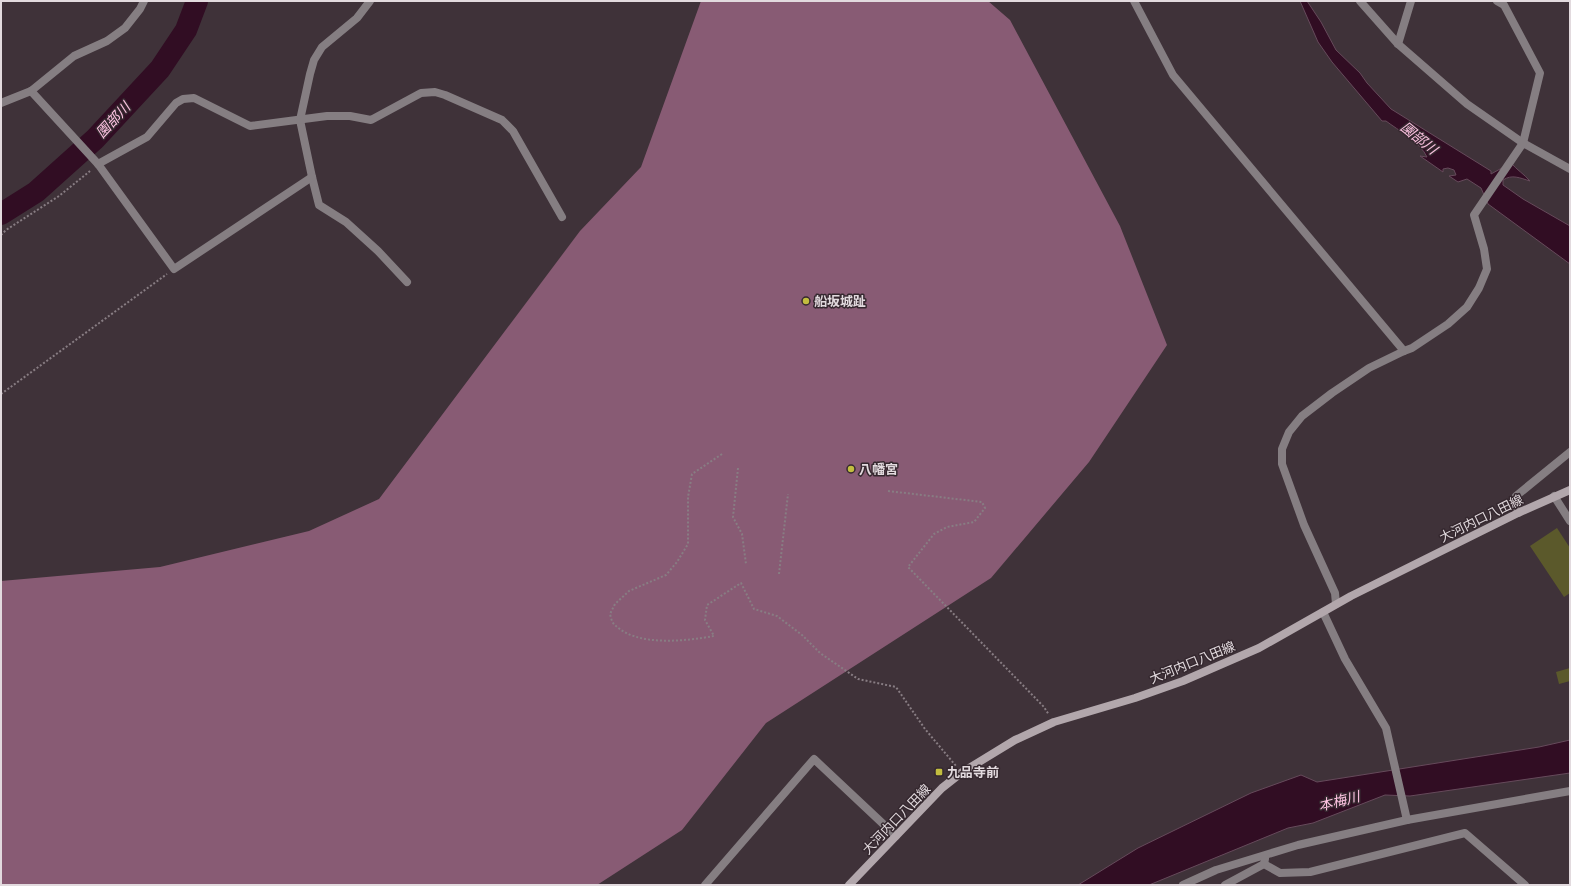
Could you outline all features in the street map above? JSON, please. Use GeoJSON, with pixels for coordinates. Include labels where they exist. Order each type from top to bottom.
{"type":"FeatureCollection","features":[{"type":"Feature","properties":{"kind":"main road","name":"大河内口八田線"},"geometry":{"type":"LineString","coordinates":[[849,885],[942,788],[961,772],[1015,740],[1054,722],[1134,698],[1183,681],[1259,648],[1336,604],[1518,513],[1570,490]]}},
{"type":"Feature","properties":{"kind":"street"},"geometry":{"type":"LineString","coordinates":[[1,104],[31,91],[74,56],[107,41],[125,28],[140,9],[144,1]]}},
{"type":"Feature","properties":{"kind":"street"},"geometry":{"type":"LineString","coordinates":[[370,1],[357,18],[322,47],[314,60],[300,120],[319,205],[346,222],[378,251],[407,282]]}},
{"type":"Feature","properties":{"kind":"street"},"geometry":{"type":"LineString","coordinates":[[1134,1],[1173,75],[1404,351]]}},
{"type":"Feature","properties":{"kind":"street"},"geometry":{"type":"LineString","coordinates":[[1360,1],[1398,44],[1467,104],[1523,144],[1570,169]]}},
{"type":"Feature","properties":{"kind":"street"},"geometry":{"type":"LineString","coordinates":[[1398,44],[1411,1]]}},
{"type":"Feature","properties":{"kind":"street"},"geometry":{"type":"LineString","coordinates":[[1336,604],[1335,593],[1304,525],[1282,464],[1282,449],[1289,432],[1302,416],[1332,393],[1369,368],[1412,348],[1448,324],[1467,307],[1479,288],[1487,269],[1484,249],[1474,215],[1517,150],[1523,144],[1540,73],[1504,5],[1497,1]]}},
{"type":"Feature","properties":{"kind":"street"},"geometry":{"type":"LineString","coordinates":[[31,91],[95,161],[174,269],[312,177]]}},
{"type":"Feature","properties":{"kind":"street"},"geometry":{"type":"LineString","coordinates":[[95,161],[147,137],[176,103],[183,99],[194,98],[250,126],[327,116],[350,116],[371,120],[421,93],[435,92],[502,120],[513,131],[562,217]]}},
{"type":"Feature","properties":{"kind":"street"},"geometry":{"type":"LineString","coordinates":[[1518,513],[1516,496],[1570,452]]}},
{"type":"Feature","properties":{"kind":"street"},"geometry":{"type":"LineString","coordinates":[[1554,496],[1570,522]]}},
{"type":"Feature","properties":{"kind":"street"},"geometry":{"type":"LineString","coordinates":[[1323,612],[1345,660],[1389,735],[1406,816]]}},
{"type":"Feature","properties":{"kind":"street"},"geometry":{"type":"LineString","coordinates":[[705,885],[814,759],[896,836]]}},
{"type":"Feature","properties":{"kind":"street"},"geometry":{"type":"LineString","coordinates":[[1184,885],[1216,870],[1265,854],[1406,816],[1570,791]]}},
{"type":"Feature","properties":{"kind":"street"},"geometry":{"type":"LineString","coordinates":[[1264,864],[1280,873],[1310,872],[1464,833],[1525,885]]}},
{"type":"Feature","properties":{"kind":"street"},"geometry":{"type":"LineString","coordinates":[[1264,864],[1265,854]]}},
{"type":"Feature","properties":{"kind":"street"},"geometry":{"type":"LineString","coordinates":[[1225,885],[1264,864]]}},
{"type":"Feature","properties":{"kind":"path"},"geometry":{"type":"LineString","coordinates":[[1,236],[6,230],[59,196],[95,161]]}},
{"type":"Feature","properties":{"kind":"path"},"geometry":{"type":"LineString","coordinates":[[1,394],[174,269]]}},
{"type":"Feature","properties":{"kind":"path"},"geometry":{"type":"LineString","coordinates":[[722,454],[692,474],[688,497],[688,544],[677,562],[666,575],[629,591],[615,604],[610,614],[614,625],[630,635],[665,642],[694,640],[714,636],[705,620],[707,605],[741,583],[754,609],[776,616],[802,635],[820,653],[858,680],[896,687],[925,729],[961,772]]}},
{"type":"Feature","properties":{"kind":"path"},"geometry":{"type":"LineString","coordinates":[[738,468],[733,517],[742,534],[746,564]]}},
{"type":"Feature","properties":{"kind":"path"},"geometry":{"type":"LineString","coordinates":[[888,491],[982,502],[985,508],[974,522],[947,527],[934,534],[908,567],[1044,707],[1054,722]]}},
{"type":"Feature","properties":{"kind":"path"},"geometry":{"type":"LineString","coordinates":[[779,574],[788,494]]}},
{"type":"Feature","properties":{"kind":"shaded area"},"geometry":{"type":"Polygon","coordinates":[[[701,1],[988,1],[1010,20],[1120,226],[1167,345],[1089,462],[991,578],[766,723],[682,830],[597,885],[1,885],[1,581],[160,567],[309,531],[379,499],[580,231],[641,167],[701,1]]]}},
{"type":"Feature","properties":{"kind":"water"},"geometry":{"type":"Polygon","coordinates":[[[1300,1],[1307,1],[1321,22],[1336,50],[1360,73],[1367,83],[1391,109],[1491,171],[1491,174],[1511,163],[1528,179],[1530,181],[1510,177],[1503,180],[1503,185],[1523,199],[1570,226],[1570,264],[1488,204],[1481,188],[1467,179],[1458,182],[1449,176],[1456,175],[1454,170],[1448,168],[1443,169],[1443,172],[1420,156],[1427,157],[1415,142],[1386,121],[1382,121],[1332,62],[1318,42],[1300,1]]]}},
{"type":"Feature","properties":{"kind":"water","name":"本梅川"},"geometry":{"type":"Polygon","coordinates":[[[1570,740],[1570,773],[1410,796],[1385,795],[1313,823],[1288,828],[1149,885],[1078,885],[1138,848],[1251,793],[1301,775],[1317,782],[1539,747],[1570,740]]]}},
{"type":"Feature","properties":{"kind":"building"},"geometry":{"type":"Polygon","coordinates":[[[1557,528],[1570,548],[1570,593],[1564,597],[1530,546],[1557,528]]]}},
{"type":"Feature","properties":{"kind":"building"},"geometry":{"type":"Polygon","coordinates":[[[1570,668],[1570,681],[1559,684],[1556,672],[1570,668]]]}},
{"type":"Feature","properties":{"kind":"waterway","name":"園部川"},"geometry":{"type":"LineString","coordinates":[[1,214],[36,192],[95,139],[160,69],[186,30],[197,1]]}},
{"type":"Feature","properties":{"kind":"place","name":"船坂城趾"},"geometry":{"type":"Point","coordinates":[806,301]}},
{"type":"Feature","properties":{"kind":"place","name":"八幡宮"},"geometry":{"type":"Point","coordinates":[851,469]}},
{"type":"Feature","properties":{"kind":"place","name":"九品寺前"},"geometry":{"type":"Point","coordinates":[939,772]}}]}
